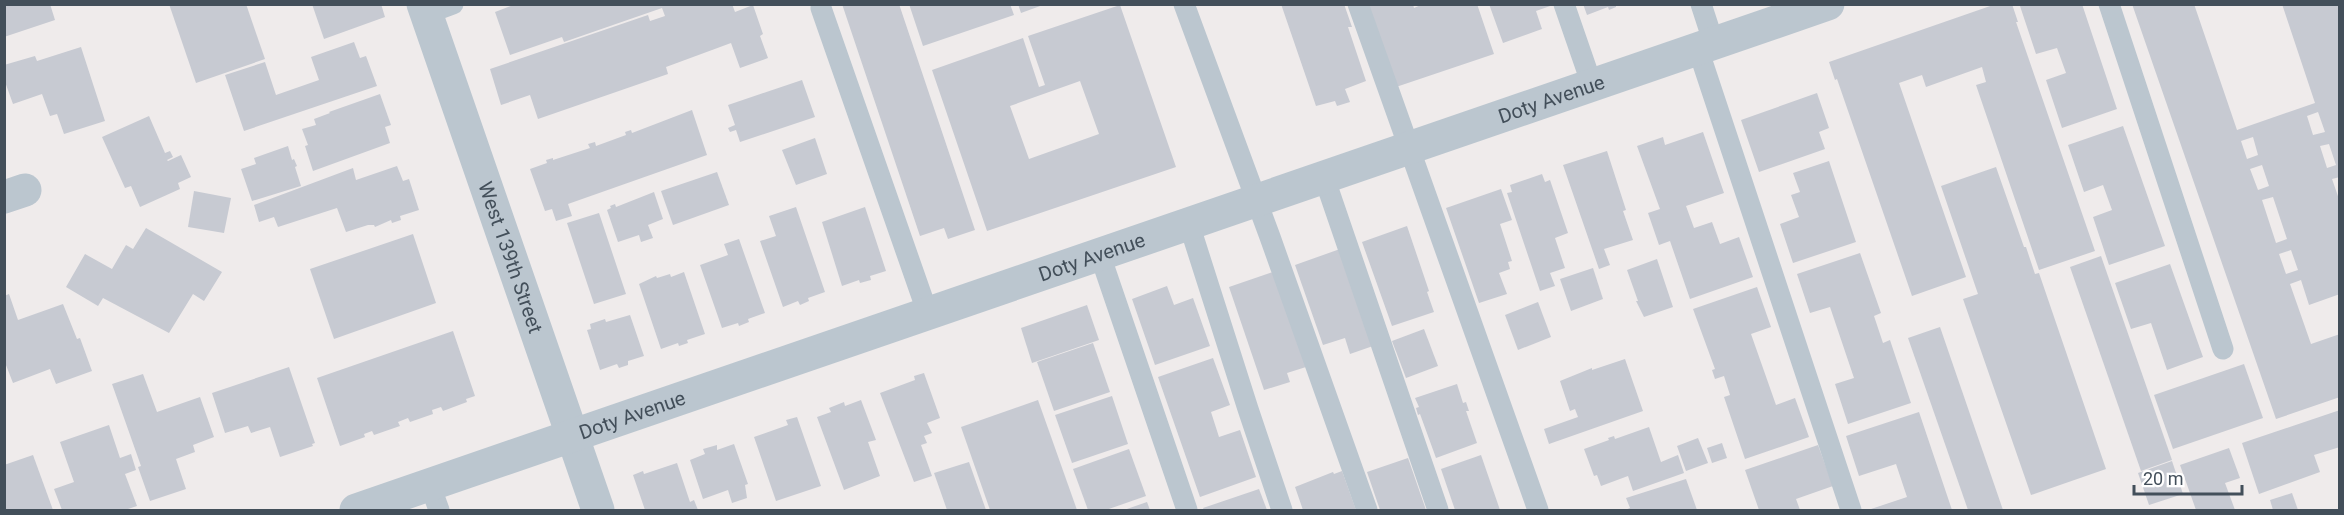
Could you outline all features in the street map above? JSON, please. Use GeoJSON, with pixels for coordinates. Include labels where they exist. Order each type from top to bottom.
{"type":"FeatureCollection","features":[{"type":"Feature","properties":{"kind":"street","name":"Doty Avenue"},"geometry":{"type":"LineString","coordinates":[[356,510],[434,498],[572,436],[1828,4]]}},
{"type":"Feature","properties":{"kind":"street","name":"West 139th Street"},"geometry":{"type":"LineString","coordinates":[[434,8],[598,510]]}},
{"type":"Feature","properties":{"kind":"lane"},"geometry":{"type":"LineString","coordinates":[[1184,4],[1367,510]]}},
{"type":"Feature","properties":{"kind":"lane"},"geometry":{"type":"LineString","coordinates":[[1358,4],[1538,510]]}},
{"type":"Feature","properties":{"kind":"lane"},"geometry":{"type":"LineString","coordinates":[[1564,4],[1592,85]]}},
{"type":"Feature","properties":{"kind":"lane"},"geometry":{"type":"LineString","coordinates":[[1701,4],[1706,46],[1851,510]]}},
{"type":"Feature","properties":{"kind":"lane"},"geometry":{"type":"LineString","coordinates":[[2109,4],[2223,349]]}},
{"type":"Feature","properties":{"kind":"lane"},"geometry":{"type":"LineString","coordinates":[[821,8],[928,314]]}},
{"type":"Feature","properties":{"kind":"lane"},"geometry":{"type":"LineString","coordinates":[[1324,177],[1437,510]]}},
{"type":"Feature","properties":{"kind":"lane"},"geometry":{"type":"LineString","coordinates":[[1189,224],[1282,510]]}},
{"type":"Feature","properties":{"kind":"lane"},"geometry":{"type":"LineString","coordinates":[[1100,255],[1186,510]]}},
{"type":"Feature","properties":{"kind":"building"},"geometry":{"type":"Polygon","coordinates":[[[4,4],[50,4],[55,20],[4,37],[4,4]]]}},
{"type":"Feature","properties":{"kind":"building"},"geometry":{"type":"Polygon","coordinates":[[[169,4],[246,4],[265,59],[196,83],[169,4]]]}},
{"type":"Feature","properties":{"kind":"building"},"geometry":{"type":"Polygon","coordinates":[[[312,4],[381,4],[385,17],[324,39],[312,4]]]}},
{"type":"Feature","properties":{"kind":"building"},"geometry":{"type":"Polygon","coordinates":[[[516,4],[732,4],[735,12],[753,5],[768,58],[740,68],[731,43],[666,67],[668,74],[538,119],[530,95],[501,105],[490,69],[648,15],[650,21],[665,16],[662,8],[564,42],[562,37],[510,55],[495,12],[516,4]]]}},
{"type":"Feature","properties":{"kind":"building"},"geometry":{"type":"Polygon","coordinates":[[[842,4],[899,4],[975,230],[948,239],[944,228],[920,236],[842,4]]]}},
{"type":"Feature","properties":{"kind":"building"},"geometry":{"type":"Polygon","coordinates":[[[909,4],[1010,4],[1014,15],[923,46],[909,4]]]}},
{"type":"Feature","properties":{"kind":"building"},"geometry":{"type":"Polygon","coordinates":[[[1018,4],[1043,4],[1043,5],[1021,13],[1018,4]]]}},
{"type":"Feature","properties":{"kind":"building"},"geometry":{"type":"Polygon","coordinates":[[[1281,4],[1344,4],[1352,27],[1348,27],[1366,81],[1345,89],[1350,102],[1337,106],[1335,101],[1316,106],[1281,4]]]}},
{"type":"Feature","properties":{"kind":"building"},"geometry":{"type":"Polygon","coordinates":[[[1368,4],[1413,4],[1414,8],[1423,4],[1477,4],[1494,54],[1396,87],[1368,4]]]}},
{"type":"Feature","properties":{"kind":"building"},"geometry":{"type":"Polygon","coordinates":[[[1489,4],[1553,5],[1536,11],[1542,29],[1503,43],[1489,4]]]}},
{"type":"Feature","properties":{"kind":"building"},"geometry":{"type":"Polygon","coordinates":[[[1583,4],[1616,4],[1616,7],[1609,10],[1608,7],[1587,15],[1583,4]]]}},
{"type":"Feature","properties":{"kind":"building"},"geometry":{"type":"Polygon","coordinates":[[[1996,4],[2012,4],[2018,22],[2016,22],[2095,251],[2039,270],[1976,85],[1986,82],[1982,67],[1926,87],[1922,75],[1899,83],[1966,277],[1912,296],[1837,79],[1835,80],[1829,62],[1996,4]]]}},
{"type":"Feature","properties":{"kind":"building"},"geometry":{"type":"Polygon","coordinates":[[[2025,4],[2082,4],[2117,109],[2062,128],[2046,80],[2066,73],[2057,48],[2036,54],[2020,6],[2025,4]]]}},
{"type":"Feature","properties":{"kind":"building"},"geometry":{"type":"Polygon","coordinates":[[[2132,4],[2194,4],[2237,130],[2315,103],[2282,4],[2340,4],[2340,177],[2332,179],[2340,202],[2340,294],[2309,305],[2301,280],[2290,284],[2311,344],[2340,334],[2340,397],[2276,419],[2132,4]],[[2318,112],[2307,116],[2313,135],[2325,132],[2318,112]],[[2253,137],[2241,141],[2247,159],[2258,155],[2253,137]],[[2329,144],[2320,146],[2327,168],[2336,165],[2329,144]],[[2262,165],[2250,169],[2258,190],[2269,186],[2262,165]],[[2273,197],[2262,200],[2276,243],[2287,239],[2273,197]],[[2291,250],[2279,254],[2286,274],[2298,270],[2291,250]]]}},
{"type":"Feature","properties":{"kind":"building"},"geometry":{"type":"Polygon","coordinates":[[[1120,5],[1176,167],[987,231],[932,70],[1023,38],[1039,87],[1045,85],[1028,36],[1120,5]],[[1080,81],[1010,106],[1029,159],[1099,134],[1080,81]]]}},
{"type":"Feature","properties":{"kind":"building"},"geometry":{"type":"Polygon","coordinates":[[[354,42],[360,58],[366,56],[377,86],[244,131],[225,75],[265,62],[276,95],[319,80],[311,57],[354,42]]]}},
{"type":"Feature","properties":{"kind":"building"},"geometry":{"type":"Polygon","coordinates":[[[81,47],[105,121],[64,134],[57,114],[50,116],[42,94],[13,104],[4,79],[4,65],[35,56],[37,61],[81,47]]]}},
{"type":"Feature","properties":{"kind":"building"},"geometry":{"type":"Polygon","coordinates":[[[802,80],[815,117],[740,142],[736,130],[730,132],[728,128],[735,125],[728,105],[802,80]]]}},
{"type":"Feature","properties":{"kind":"building"},"geometry":{"type":"Polygon","coordinates":[[[1817,93],[1829,128],[1819,132],[1825,149],[1759,172],[1741,120],[1817,93]]]}},
{"type":"Feature","properties":{"kind":"building"},"geometry":{"type":"Polygon","coordinates":[[[380,94],[391,125],[385,127],[390,143],[313,171],[302,129],[316,125],[314,119],[329,112],[380,94]]]}},
{"type":"Feature","properties":{"kind":"building"},"geometry":{"type":"Polygon","coordinates":[[[692,110],[707,155],[568,204],[572,216],[556,221],[552,209],[545,211],[530,169],[547,163],[546,160],[553,158],[553,160],[590,148],[588,144],[595,142],[596,146],[626,135],[625,132],[631,130],[632,133],[692,110]]]}},
{"type":"Feature","properties":{"kind":"building"},"geometry":{"type":"Polygon","coordinates":[[[149,116],[165,153],[170,151],[173,157],[167,160],[181,155],[191,177],[178,183],[180,189],[140,207],[131,186],[125,188],[102,137],[149,116]]]}},
{"type":"Feature","properties":{"kind":"building"},"geometry":{"type":"Polygon","coordinates":[[[2123,126],[2165,246],[2109,265],[2093,217],[2112,210],[2103,185],[2084,192],[2068,145],[2123,126]]]}},
{"type":"Feature","properties":{"kind":"building"},"geometry":{"type":"Polygon","coordinates":[[[1703,132],[1724,193],[1686,206],[1694,228],[1712,222],[1720,244],[1739,237],[1753,277],[1690,299],[1670,241],[1659,245],[1648,213],[1660,209],[1637,146],[1663,137],[1665,145],[1703,132]]]}},
{"type":"Feature","properties":{"kind":"building"},"geometry":{"type":"Polygon","coordinates":[[[815,138],[827,174],[796,185],[782,150],[815,138]]]}},
{"type":"Feature","properties":{"kind":"building"},"geometry":{"type":"Polygon","coordinates":[[[288,146],[292,160],[294,159],[297,166],[295,167],[301,186],[252,201],[241,169],[256,164],[254,158],[288,146]]]}},
{"type":"Feature","properties":{"kind":"building"},"geometry":{"type":"Polygon","coordinates":[[[1607,151],[1633,240],[1604,249],[1610,265],[1599,269],[1563,165],[1607,151]]]}},
{"type":"Feature","properties":{"kind":"building"},"geometry":{"type":"Polygon","coordinates":[[[1829,161],[1856,242],[1793,263],[1780,224],[1799,217],[1791,195],[1800,192],[1793,173],[1829,161]]]}},
{"type":"Feature","properties":{"kind":"building"},"geometry":{"type":"Polygon","coordinates":[[[397,166],[403,181],[409,179],[419,210],[400,216],[401,220],[392,223],[391,220],[375,227],[368,225],[346,232],[337,208],[278,227],[274,217],[259,222],[254,205],[353,168],[356,180],[397,166]]]}},
{"type":"Feature","properties":{"kind":"building"},"geometry":{"type":"Polygon","coordinates":[[[1996,167],[2024,247],[2026,247],[2035,274],[2039,273],[2106,469],[2031,495],[1963,299],[1978,294],[1941,186],[1996,167]]]}},
{"type":"Feature","properties":{"kind":"building"},"geometry":{"type":"Polygon","coordinates":[[[717,172],[729,205],[673,225],[661,191],[717,172]]]}},
{"type":"Feature","properties":{"kind":"building"},"geometry":{"type":"Polygon","coordinates":[[[1542,174],[1545,182],[1550,180],[1568,233],[1555,238],[1565,268],[1550,273],[1555,286],[1540,291],[1507,193],[1512,192],[1510,185],[1542,174]]]}},
{"type":"Feature","properties":{"kind":"building"},"geometry":{"type":"Polygon","coordinates":[[[1501,189],[1512,220],[1500,224],[1512,261],[1508,262],[1510,269],[1499,273],[1507,294],[1479,303],[1446,208],[1501,189]]]}},
{"type":"Feature","properties":{"kind":"building"},"geometry":{"type":"Polygon","coordinates":[[[194,191],[231,198],[224,233],[188,227],[194,191]]]}},
{"type":"Feature","properties":{"kind":"building"},"geometry":{"type":"Polygon","coordinates":[[[654,192],[663,219],[648,225],[653,238],[641,242],[639,235],[618,242],[607,210],[615,204],[616,207],[654,192]]]}},
{"type":"Feature","properties":{"kind":"building"},"geometry":{"type":"Polygon","coordinates":[[[796,207],[825,292],[808,298],[809,301],[800,305],[798,301],[783,307],[760,241],[776,236],[769,216],[796,207]]]}},
{"type":"Feature","properties":{"kind":"building"},"geometry":{"type":"Polygon","coordinates":[[[865,207],[886,271],[870,276],[871,280],[860,283],[859,280],[842,286],[822,222],[865,207]]]}},
{"type":"Feature","properties":{"kind":"building"},"geometry":{"type":"Polygon","coordinates":[[[599,213],[626,294],[594,304],[567,223],[599,213]]]}},
{"type":"Feature","properties":{"kind":"building"},"geometry":{"type":"Polygon","coordinates":[[[1407,226],[1434,312],[1392,326],[1362,242],[1407,226]]]}},
{"type":"Feature","properties":{"kind":"building"},"geometry":{"type":"Polygon","coordinates":[[[146,228],[222,272],[204,301],[193,294],[169,333],[103,298],[98,306],[66,287],[85,254],[112,269],[126,245],[133,249],[146,228]]]}},
{"type":"Feature","properties":{"kind":"building"},"geometry":{"type":"Polygon","coordinates":[[[413,234],[436,303],[334,339],[310,269],[413,234]]]}},
{"type":"Feature","properties":{"kind":"building"},"geometry":{"type":"Polygon","coordinates":[[[739,239],[765,313],[748,319],[749,322],[739,326],[738,323],[722,328],[700,265],[728,255],[724,244],[739,239]]]}},
{"type":"Feature","properties":{"kind":"building"},"geometry":{"type":"Polygon","coordinates":[[[1340,249],[1373,346],[1350,354],[1345,338],[1323,345],[1295,265],[1340,249]]]}},
{"type":"Feature","properties":{"kind":"building"},"geometry":{"type":"Polygon","coordinates":[[[1860,253],[1881,313],[1874,316],[1883,343],[1890,340],[1911,403],[1848,424],[1835,384],[1854,378],[1830,307],[1810,313],[1797,274],[1860,253]]]}},
{"type":"Feature","properties":{"kind":"building"},"geometry":{"type":"Polygon","coordinates":[[[2101,256],[2172,460],[2141,471],[2070,267],[2101,256]]]}},
{"type":"Feature","properties":{"kind":"building"},"geometry":{"type":"Polygon","coordinates":[[[1657,259],[1673,307],[1644,317],[1636,301],[1638,301],[1627,270],[1657,259]]]}},
{"type":"Feature","properties":{"kind":"building"},"geometry":{"type":"Polygon","coordinates":[[[2170,264],[2203,357],[2167,370],[2151,323],[2131,329],[2115,283],[2170,264]]]}},
{"type":"Feature","properties":{"kind":"building"},"geometry":{"type":"Polygon","coordinates":[[[1593,268],[1603,299],[1571,311],[1560,279],[1593,268]]]}},
{"type":"Feature","properties":{"kind":"building"},"geometry":{"type":"Polygon","coordinates":[[[684,272],[705,334],[687,340],[688,343],[679,346],[678,343],[661,349],[639,284],[656,276],[657,278],[670,274],[671,277],[684,272]]]}},
{"type":"Feature","properties":{"kind":"building"},"geometry":{"type":"Polygon","coordinates":[[[1273,272],[1306,367],[1287,373],[1290,382],[1264,390],[1229,287],[1273,272]]]}},
{"type":"Feature","properties":{"kind":"building"},"geometry":{"type":"Polygon","coordinates":[[[1167,286],[1174,305],[1193,298],[1210,346],[1155,365],[1132,299],[1167,286]]]}},
{"type":"Feature","properties":{"kind":"building"},"geometry":{"type":"Polygon","coordinates":[[[1757,287],[1771,327],[1751,334],[1776,405],[1795,398],[1809,437],[1745,459],[1724,397],[1730,395],[1724,376],[1715,379],[1712,370],[1715,369],[1693,309],[1757,287]]]}},
{"type":"Feature","properties":{"kind":"building"},"geometry":{"type":"Polygon","coordinates":[[[9,294],[18,320],[63,304],[77,339],[80,338],[92,371],[56,384],[50,369],[13,383],[4,360],[4,296],[9,294]]]}},
{"type":"Feature","properties":{"kind":"building"},"geometry":{"type":"Polygon","coordinates":[[[1538,302],[1551,337],[1518,350],[1505,315],[1538,302]]]}},
{"type":"Feature","properties":{"kind":"building"},"geometry":{"type":"Polygon","coordinates":[[[1087,305],[1099,340],[1032,363],[1021,328],[1087,305]]]}},
{"type":"Feature","properties":{"kind":"building"},"geometry":{"type":"Polygon","coordinates":[[[630,315],[644,356],[628,361],[628,365],[619,368],[617,364],[600,370],[587,330],[591,329],[590,324],[630,315]]]}},
{"type":"Feature","properties":{"kind":"building"},"geometry":{"type":"Polygon","coordinates":[[[1940,327],[2003,510],[1968,510],[1908,338],[1940,327]]]}},
{"type":"Feature","properties":{"kind":"building"},"geometry":{"type":"Polygon","coordinates":[[[1424,329],[1438,366],[1406,378],[1392,341],[1424,329]]]}},
{"type":"Feature","properties":{"kind":"building"},"geometry":{"type":"Polygon","coordinates":[[[453,331],[475,396],[466,399],[467,402],[443,411],[441,407],[432,410],[433,414],[410,422],[408,418],[398,422],[400,426],[374,435],[372,431],[364,434],[365,437],[340,446],[317,378],[453,331]]]}},
{"type":"Feature","properties":{"kind":"building"},"geometry":{"type":"Polygon","coordinates":[[[1093,343],[1110,392],[1054,411],[1037,362],[1093,343]]]}},
{"type":"Feature","properties":{"kind":"building"},"geometry":{"type":"Polygon","coordinates":[[[1213,358],[1230,405],[1211,412],[1219,437],[1240,430],[1256,477],[1200,497],[1158,377],[1213,358]]]}},
{"type":"Feature","properties":{"kind":"building"},"geometry":{"type":"Polygon","coordinates":[[[1625,359],[1643,411],[1549,444],[1544,429],[1578,417],[1575,409],[1570,411],[1560,381],[1592,368],[1592,370],[1625,359]]]}},
{"type":"Feature","properties":{"kind":"building"},"geometry":{"type":"Polygon","coordinates":[[[2244,364],[2263,418],[2173,449],[2154,395],[2244,364]]]}},
{"type":"Feature","properties":{"kind":"building"},"geometry":{"type":"Polygon","coordinates":[[[289,367],[315,443],[312,444],[313,446],[280,457],[270,427],[251,433],[248,426],[225,433],[212,393],[289,367]]]}},
{"type":"Feature","properties":{"kind":"building"},"geometry":{"type":"Polygon","coordinates":[[[924,373],[940,418],[927,423],[932,433],[924,436],[927,443],[921,445],[932,476],[914,482],[880,393],[915,380],[914,376],[924,373]]]}},
{"type":"Feature","properties":{"kind":"building"},"geometry":{"type":"Polygon","coordinates":[[[143,374],[157,412],[200,397],[214,437],[193,445],[195,452],[176,459],[186,489],[150,501],[138,467],[141,466],[112,384],[143,374]]]}},
{"type":"Feature","properties":{"kind":"building"},"geometry":{"type":"Polygon","coordinates":[[[1457,384],[1463,403],[1466,402],[1469,411],[1466,411],[1477,443],[1436,458],[1420,414],[1418,415],[1416,408],[1419,407],[1415,398],[1457,384]]]}},
{"type":"Feature","properties":{"kind":"building"},"geometry":{"type":"Polygon","coordinates":[[[1112,396],[1128,444],[1072,463],[1055,415],[1112,396]]]}},
{"type":"Feature","properties":{"kind":"building"},"geometry":{"type":"Polygon","coordinates":[[[861,400],[876,440],[868,442],[880,476],[844,490],[817,417],[831,412],[829,408],[844,402],[845,406],[861,400]]]}},
{"type":"Feature","properties":{"kind":"building"},"geometry":{"type":"Polygon","coordinates":[[[1038,400],[1077,510],[990,510],[961,427],[1038,400]]]}},
{"type":"Feature","properties":{"kind":"building"},"geometry":{"type":"Polygon","coordinates":[[[2340,410],[2340,447],[2314,455],[2320,472],[2259,494],[2242,443],[2340,410]]]}},
{"type":"Feature","properties":{"kind":"building"},"geometry":{"type":"Polygon","coordinates":[[[1919,412],[1952,510],[1868,510],[1907,497],[1896,464],[1859,476],[1846,436],[1919,412]]]}},
{"type":"Feature","properties":{"kind":"building"},"geometry":{"type":"Polygon","coordinates":[[[797,417],[821,486],[776,501],[754,437],[788,425],[786,420],[797,417]]]}},
{"type":"Feature","properties":{"kind":"building"},"geometry":{"type":"Polygon","coordinates":[[[109,425],[120,458],[131,454],[136,470],[125,474],[137,506],[125,510],[62,510],[54,489],[74,482],[60,442],[109,425]]]}},
{"type":"Feature","properties":{"kind":"building"},"geometry":{"type":"Polygon","coordinates":[[[1649,427],[1661,462],[1678,455],[1684,473],[1633,491],[1628,476],[1601,486],[1597,475],[1594,476],[1584,449],[1609,440],[1608,438],[1614,436],[1615,439],[1649,427]]]}},
{"type":"Feature","properties":{"kind":"building"},"geometry":{"type":"Polygon","coordinates":[[[1698,438],[1708,463],[1686,471],[1677,446],[1698,438]]]}},
{"type":"Feature","properties":{"kind":"building"},"geometry":{"type":"Polygon","coordinates":[[[1722,443],[1727,458],[1712,463],[1707,448],[1722,443]]]}},
{"type":"Feature","properties":{"kind":"building"},"geometry":{"type":"Polygon","coordinates":[[[734,444],[748,484],[745,485],[747,498],[732,503],[728,490],[703,499],[690,460],[705,454],[703,449],[717,445],[717,450],[734,444]]]}},
{"type":"Feature","properties":{"kind":"building"},"geometry":{"type":"Polygon","coordinates":[[[1818,445],[1833,486],[1796,499],[1800,510],[1759,510],[1745,470],[1818,445]]]}},
{"type":"Feature","properties":{"kind":"building"},"geometry":{"type":"Polygon","coordinates":[[[2229,448],[2240,478],[2225,483],[2235,510],[2196,510],[2180,465],[2229,448]]]}},
{"type":"Feature","properties":{"kind":"building"},"geometry":{"type":"Polygon","coordinates":[[[1129,449],[1146,496],[1106,510],[1088,510],[1073,469],[1129,449]]]}},
{"type":"Feature","properties":{"kind":"building"},"geometry":{"type":"Polygon","coordinates":[[[33,455],[53,510],[4,510],[4,465],[33,455]]]}},
{"type":"Feature","properties":{"kind":"building"},"geometry":{"type":"Polygon","coordinates":[[[1481,455],[1500,510],[1455,510],[1441,469],[1481,455]]]}},
{"type":"Feature","properties":{"kind":"building"},"geometry":{"type":"Polygon","coordinates":[[[1408,458],[1426,510],[1380,510],[1367,472],[1408,458]]]}},
{"type":"Feature","properties":{"kind":"building"},"geometry":{"type":"Polygon","coordinates":[[[2172,461],[2183,494],[2149,505],[2138,473],[2172,461]]]}},
{"type":"Feature","properties":{"kind":"building"},"geometry":{"type":"Polygon","coordinates":[[[969,462],[986,510],[947,510],[934,473],[969,462]]]}},
{"type":"Feature","properties":{"kind":"building"},"geometry":{"type":"Polygon","coordinates":[[[677,463],[690,502],[694,500],[698,510],[645,510],[633,475],[643,471],[644,474],[677,463]]]}},
{"type":"Feature","properties":{"kind":"building"},"geometry":{"type":"Polygon","coordinates":[[[1342,471],[1356,510],[1303,510],[1295,487],[1333,472],[1334,474],[1342,471]]]}},
{"type":"Feature","properties":{"kind":"building"},"geometry":{"type":"Polygon","coordinates":[[[1686,479],[1697,510],[1625,510],[1630,508],[1626,498],[1686,479]]]}},
{"type":"Feature","properties":{"kind":"building"},"geometry":{"type":"Polygon","coordinates":[[[1259,489],[1267,510],[1204,510],[1203,508],[1259,489]]]}},
{"type":"Feature","properties":{"kind":"building"},"geometry":{"type":"Polygon","coordinates":[[[2292,493],[2298,510],[2273,510],[2270,500],[2292,493]]]}},
{"type":"Feature","properties":{"kind":"building"},"geometry":{"type":"Polygon","coordinates":[[[1147,502],[1150,510],[1124,510],[1147,502]]]}}]}
